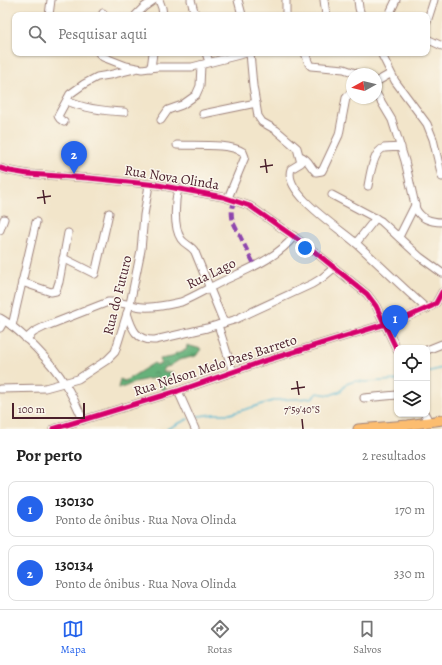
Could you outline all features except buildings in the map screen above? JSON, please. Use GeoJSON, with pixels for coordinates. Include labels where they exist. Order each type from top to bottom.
{"type":"FeatureCollection","features":[{"type":"Feature","properties":{"kind":"main road"},"geometry":{"type":"LineString","coordinates":[[358,429],[388,428],[427,418],[442,420]]}},
{"type":"Feature","properties":{"kind":"street"},"geometry":{"type":"LineString","coordinates":[[50,12],[52,0]]}},
{"type":"Feature","properties":{"kind":"street"},"geometry":{"type":"LineString","coordinates":[[139,12],[154,0]]}},
{"type":"Feature","properties":{"kind":"street"},"geometry":{"type":"LineString","coordinates":[[159,0],[163,12]]}},
{"type":"Feature","properties":{"kind":"street"},"geometry":{"type":"LineString","coordinates":[[191,0],[195,12]]}},
{"type":"Feature","properties":{"kind":"street"},"geometry":{"type":"LineString","coordinates":[[238,0],[241,12]]}},
{"type":"Feature","properties":{"kind":"street"},"geometry":{"type":"LineString","coordinates":[[286,0],[286,12]]}},
{"type":"Feature","properties":{"kind":"street"},"geometry":{"type":"LineString","coordinates":[[324,0],[326,12]]}},
{"type":"Feature","properties":{"kind":"street"},"geometry":{"type":"LineString","coordinates":[[358,0],[360,12]]}},
{"type":"Feature","properties":{"kind":"street"},"geometry":{"type":"LineString","coordinates":[[390,12],[396,0]]}},
{"type":"Feature","properties":{"kind":"street"},"geometry":{"type":"LineString","coordinates":[[430,13],[434,0]]}},
{"type":"Feature","properties":{"kind":"street"},"geometry":{"type":"LineString","coordinates":[[430,40],[442,46]]}},
{"type":"Feature","properties":{"kind":"street"},"geometry":{"type":"LineString","coordinates":[[102,56],[114,56],[134,68]]}},
{"type":"Feature","properties":{"kind":"street"},"geometry":{"type":"LineString","coordinates":[[151,68],[153,56]]}},
{"type":"Feature","properties":{"kind":"street"},"geometry":{"type":"LineString","coordinates":[[207,56],[209,62]]}},
{"type":"Feature","properties":{"kind":"street"},"geometry":{"type":"LineString","coordinates":[[64,122],[58,116],[73,92],[94,78],[134,68],[181,68],[201,65],[234,56]]}},
{"type":"Feature","properties":{"kind":"street"},"geometry":{"type":"LineString","coordinates":[[250,56],[252,86],[260,119],[285,137],[297,148],[301,163],[290,169],[289,174],[293,186],[303,199],[317,213],[356,243],[399,285],[427,309],[436,303],[442,292]]}},
{"type":"Feature","properties":{"kind":"street"},"geometry":{"type":"LineString","coordinates":[[306,56],[311,66],[346,70]]}},
{"type":"Feature","properties":{"kind":"street"},"geometry":{"type":"LineString","coordinates":[[382,56],[390,74],[427,124],[433,139],[442,177]]}},
{"type":"Feature","properties":{"kind":"street"},"geometry":{"type":"LineString","coordinates":[[162,120],[168,110],[182,105],[196,95],[200,81],[201,65]]}},
{"type":"Feature","properties":{"kind":"street"},"geometry":{"type":"LineString","coordinates":[[382,79],[390,74]]}},
{"type":"Feature","properties":{"kind":"street"},"geometry":{"type":"LineString","coordinates":[[300,156],[308,160],[315,171],[322,171],[339,134],[346,98]]}},
{"type":"Feature","properties":{"kind":"street"},"geometry":{"type":"LineString","coordinates":[[67,101],[84,108],[124,112]]}},
{"type":"Feature","properties":{"kind":"street"},"geometry":{"type":"LineString","coordinates":[[203,114],[256,103]]}},
{"type":"Feature","properties":{"kind":"street"},"geometry":{"type":"LineString","coordinates":[[382,103],[392,120],[410,179],[415,205],[419,214],[425,218],[442,222]]}},
{"type":"Feature","properties":{"kind":"street"},"geometry":{"type":"LineString","coordinates":[[177,145],[224,146],[240,149],[243,152],[245,157],[228,198]]}},
{"type":"Feature","properties":{"kind":"street"},"geometry":{"type":"LineString","coordinates":[[368,186],[376,155],[384,148],[401,147]]}},
{"type":"Feature","properties":{"kind":"street","name":"Rua Nova Olinda"},"geometry":{"type":"LineString","coordinates":[[0,168],[28,174],[89,178],[178,188],[228,198],[250,206],[294,236],[367,294],[376,306],[395,345]]}},
{"type":"Feature","properties":{"kind":"street","name":"Rua do Futuro"},"geometry":{"type":"LineString","coordinates":[[0,389],[45,388],[65,382],[83,376],[115,352],[130,304],[141,250],[144,211],[149,184]]}},
{"type":"Feature","properties":{"kind":"street"},"geometry":{"type":"LineString","coordinates":[[178,188],[176,208],[179,236],[193,249],[210,288],[233,372]]}},
{"type":"Feature","properties":{"kind":"street"},"geometry":{"type":"LineString","coordinates":[[332,195],[376,218],[389,228],[424,261],[442,273]]}},
{"type":"Feature","properties":{"kind":"street"},"geometry":{"type":"LineString","coordinates":[[399,237],[415,205]]}},
{"type":"Feature","properties":{"kind":"street"},"geometry":{"type":"LineString","coordinates":[[63,258],[95,274],[109,213]]}},
{"type":"Feature","properties":{"kind":"street"},"geometry":{"type":"LineString","coordinates":[[356,243],[376,218]]}},
{"type":"Feature","properties":{"kind":"street"},"geometry":{"type":"LineString","coordinates":[[0,230],[4,219]]}},
{"type":"Feature","properties":{"kind":"street"},"geometry":{"type":"LineString","coordinates":[[12,326],[36,222]]}},
{"type":"Feature","properties":{"kind":"street"},"geometry":{"type":"LineString","coordinates":[[22,282],[54,292],[57,288],[68,233]]}},
{"type":"Feature","properties":{"kind":"street","name":"Rua Lago"},"geometry":{"type":"LineString","coordinates":[[26,339],[34,332],[44,327],[101,304],[114,302],[145,307],[181,302],[268,258],[289,242],[294,236]]}},
{"type":"Feature","properties":{"kind":"street"},"geometry":{"type":"LineString","coordinates":[[127,312],[131,325],[137,335],[146,341],[155,340],[221,324],[242,316],[312,284],[334,268]]}},
{"type":"Feature","properties":{"kind":"street","name":"Rua Nelson Melo Paes Barreto"},"geometry":{"type":"LineString","coordinates":[[53,429],[178,391],[260,362],[405,318],[427,309]]}},
{"type":"Feature","properties":{"kind":"street"},"geometry":{"type":"LineString","coordinates":[[0,328],[2,320],[12,326],[26,339],[65,382],[77,404],[83,420]]}},
{"type":"Feature","properties":{"kind":"street"},"geometry":{"type":"LineString","coordinates":[[430,349],[442,344]]}},
{"type":"Feature","properties":{"kind":"street"},"geometry":{"type":"LineString","coordinates":[[178,391],[195,429]]}},
{"type":"Feature","properties":{"kind":"street"},"geometry":{"type":"LineString","coordinates":[[364,398],[394,395]]}},
{"type":"Feature","properties":{"kind":"green space"},"geometry":{"type":"Polygon","coordinates":[[[187,345],[201,349],[196,356],[179,360],[170,366],[163,368],[163,372],[173,372],[165,382],[166,392],[163,391],[157,378],[139,381],[118,388],[120,379],[125,381],[154,363],[157,365],[161,364],[160,359],[172,357],[176,353],[186,350],[187,345]]]}},
{"type":"Feature","properties":{"kind":"waterway"},"geometry":{"type":"LineString","coordinates":[[430,371],[442,368]]}},
{"type":"Feature","properties":{"kind":"waterway"},"geometry":{"type":"LineString","coordinates":[[192,417],[214,414],[230,414],[276,400],[312,398],[317,393],[330,395],[341,391],[346,384],[355,381],[366,382],[394,380]]}},
{"type":"Feature","properties":{"kind":"waterway"},"geometry":{"type":"LineString","coordinates":[[167,429],[188,419]]}},
{"type":"Feature","properties":{"kind":"marked path"},"geometry":{"type":"LineString","coordinates":[[235,200],[232,211],[233,222],[255,266]]}},
{"type":"Feature","properties":{"kind":"cycle path"},"geometry":{"type":"LineString","coordinates":[[0,168],[28,174],[158,185],[223,197],[250,206],[310,248],[367,294],[376,306],[395,345]]}},
{"type":"Feature","properties":{"kind":"cycle path"},"geometry":{"type":"LineString","coordinates":[[53,429],[178,391],[261,362],[405,318],[432,306],[436,303],[442,292]]}},
{"type":"Feature","properties":{"kind":"place","name":"130134"},"geometry":{"type":"Point","coordinates":[74,174]}},
{"type":"Feature","properties":{"kind":"place","name":"130130"},"geometry":{"type":"Point","coordinates":[395,338]}}]}
